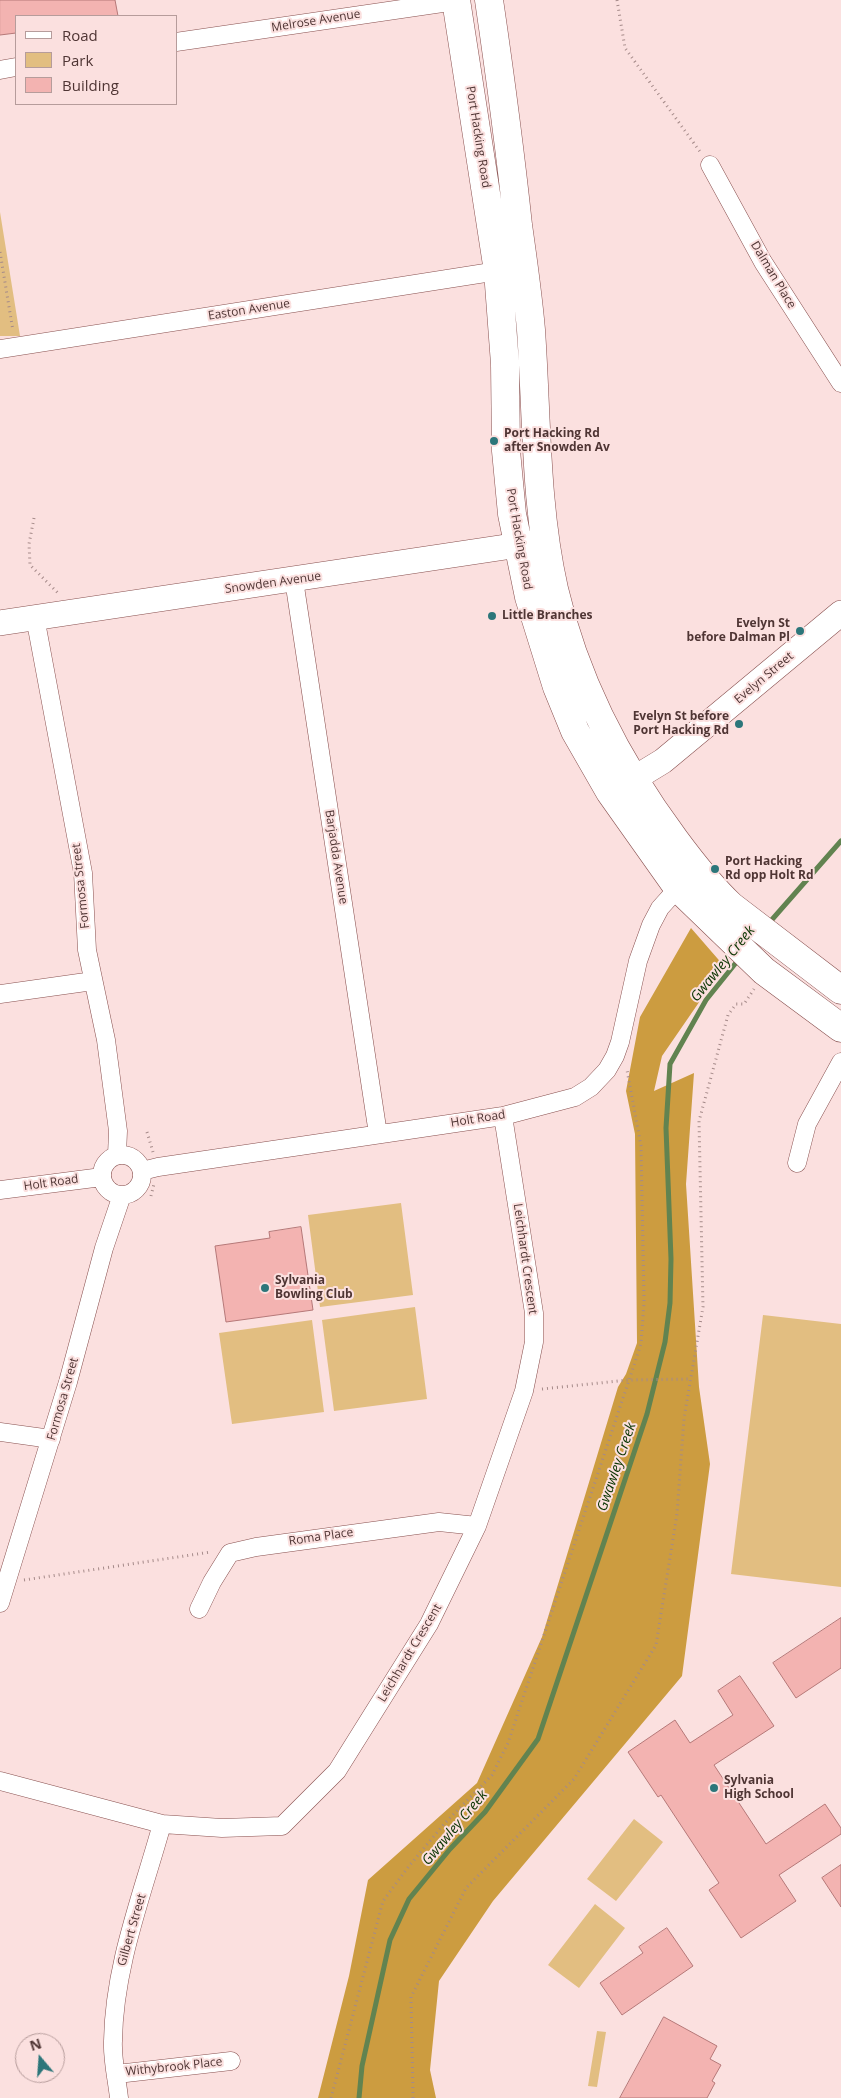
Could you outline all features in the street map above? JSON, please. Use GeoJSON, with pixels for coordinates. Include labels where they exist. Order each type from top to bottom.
{"type":"FeatureCollection","features":[{"type":"Feature","properties":{"kind":"main road","name":"Port Hacking Road"},"geometry":{"type":"LineString","coordinates":[[456,0],[498,271],[505,364],[506,451],[517,545],[529,597],[558,687],[575,731],[715,891],[782,947],[841,990]]}},
{"type":"Feature","properties":{"kind":"main road"},"geometry":{"type":"LineString","coordinates":[[456,0],[472,6],[480,19],[489,65],[503,92]]}},
{"type":"Feature","properties":{"kind":"main road","name":"Port Hacking Road"},"geometry":{"type":"LineString","coordinates":[[488,0],[503,92],[530,329],[536,449],[546,541],[554,588],[566,634],[622,786],[678,888],[722,932],[759,980],[841,1028]]}},
{"type":"Feature","properties":{"kind":"street","name":"Melrose Avenue"},"geometry":{"type":"LineString","coordinates":[[178,42],[456,0]]}},
{"type":"Feature","properties":{"kind":"street"},"geometry":{"type":"LineString","coordinates":[[0,70],[15,67]]}},
{"type":"Feature","properties":{"kind":"street","name":"Dalman Place"},"geometry":{"type":"LineString","coordinates":[[710,165],[763,262],[841,383]]}},
{"type":"Feature","properties":{"kind":"street","name":"Easton Avenue"},"geometry":{"type":"LineString","coordinates":[[8,348],[498,271]]}},
{"type":"Feature","properties":{"kind":"street","name":"Snowden Avenue"},"geometry":{"type":"LineString","coordinates":[[0,623],[546,541]]}},
{"type":"Feature","properties":{"kind":"street","name":"Barjadda Avenue"},"geometry":{"type":"LineString","coordinates":[[294,580],[378,1134]]}},
{"type":"Feature","properties":{"kind":"street","name":"Evelyn Street"},"geometry":{"type":"LineString","coordinates":[[622,786],[664,761],[841,613]]}},
{"type":"Feature","properties":{"kind":"street","name":"Formosa Street"},"geometry":{"type":"LineString","coordinates":[[35,618],[83,873],[87,950],[106,1040],[118,1131],[117,1155]]}},
{"type":"Feature","properties":{"kind":"street","name":"Holt Road"},"geometry":{"type":"LineString","coordinates":[[142,1171],[158,1166],[504,1116],[575,1097],[591,1087],[607,1070],[620,1042],[638,961],[651,925],[660,908],[678,888]]}},
{"type":"Feature","properties":{"kind":"street"},"geometry":{"type":"LineString","coordinates":[[0,994],[93,981]]}},
{"type":"Feature","properties":{"kind":"street"},"geometry":{"type":"LineString","coordinates":[[797,1163],[807,1124],[841,1062]]}},
{"type":"Feature","properties":{"kind":"street","name":"Leichhardt Crescent"},"geometry":{"type":"LineString","coordinates":[[0,1781],[162,1824],[214,1828],[282,1826],[337,1771],[429,1624],[477,1526],[524,1391],[534,1342],[534,1313],[504,1116]]}},
{"type":"Feature","properties":{"kind":"street"},"geometry":{"type":"LineString","coordinates":[[126,1154],[133,1158],[139,1163],[142,1171],[137,1188],[128,1194],[116,1194],[106,1187],[102,1177],[104,1165],[117,1155],[126,1154]]}},
{"type":"Feature","properties":{"kind":"street","name":"Holt Road"},"geometry":{"type":"LineString","coordinates":[[0,1190],[102,1177]]}},
{"type":"Feature","properties":{"kind":"street","name":"Formosa Street"},"geometry":{"type":"LineString","coordinates":[[0,1603],[51,1438],[104,1248],[122,1195]]}},
{"type":"Feature","properties":{"kind":"street"},"geometry":{"type":"LineString","coordinates":[[0,1432],[51,1438]]}},
{"type":"Feature","properties":{"kind":"street","name":"Roma Place"},"geometry":{"type":"LineString","coordinates":[[230,1553],[256,1547],[440,1522],[477,1526]]}},
{"type":"Feature","properties":{"kind":"street"},"geometry":{"type":"LineString","coordinates":[[199,1609],[212,1582],[230,1553]]}},
{"type":"Feature","properties":{"kind":"street","name":"Gilbert Street"},"geometry":{"type":"LineString","coordinates":[[119,2098],[113,2042],[119,1979],[125,1946],[144,1890],[162,1824]]}},
{"type":"Feature","properties":{"kind":"street","name":"Withybrook Place"},"geometry":{"type":"LineString","coordinates":[[117,2074],[232,2061]]}},
{"type":"Feature","properties":{"kind":"path"},"geometry":{"type":"LineString","coordinates":[[617,0],[625,48],[710,165]]}},
{"type":"Feature","properties":{"kind":"path"},"geometry":{"type":"LineString","coordinates":[[0,252],[8,348]]}},
{"type":"Feature","properties":{"kind":"path"},"geometry":{"type":"LineString","coordinates":[[34,518],[29,544],[30,565],[54,587],[74,612]]}},
{"type":"Feature","properties":{"kind":"path"},"geometry":{"type":"LineString","coordinates":[[413,2098],[411,1997],[466,1888],[574,1779],[656,1645],[677,1514],[684,1418],[702,1307],[699,1121],[728,1015],[736,1004],[744,1004],[759,980]]}},
{"type":"Feature","properties":{"kind":"path"},"geometry":{"type":"LineString","coordinates":[[331,2098],[383,1901],[445,1823],[492,1775],[502,1758],[641,1344],[644,1302],[642,1146],[632,1090],[620,1042]]}},
{"type":"Feature","properties":{"kind":"path"},"geometry":{"type":"LineString","coordinates":[[524,1391],[628,1380],[691,1379]]}},
{"type":"Feature","properties":{"kind":"path"},"geometry":{"type":"LineString","coordinates":[[6,1583],[208,1552],[230,1553]]}},
{"type":"Feature","properties":{"kind":"green space"},"geometry":{"type":"Polygon","coordinates":[[[0,212],[20,336],[0,336],[0,212]]]}},
{"type":"Feature","properties":{"kind":"green space"},"geometry":{"type":"Polygon","coordinates":[[[401,1203],[413,1295],[320,1307],[308,1215],[401,1203]]]}},
{"type":"Feature","properties":{"kind":"green space"},"geometry":{"type":"Polygon","coordinates":[[[415,1307],[427,1399],[334,1411],[322,1320],[415,1307]]]}},
{"type":"Feature","properties":{"kind":"green space"},"geometry":{"type":"Polygon","coordinates":[[[763,1315],[841,1324],[841,1587],[731,1574],[763,1315]]]}},
{"type":"Feature","properties":{"kind":"green space"},"geometry":{"type":"Polygon","coordinates":[[[312,1320],[324,1412],[232,1424],[219,1333],[312,1320]]]}},
{"type":"Feature","properties":{"kind":"green space"},"geometry":{"type":"Polygon","coordinates":[[[634,1819],[663,1842],[616,1901],[587,1879],[634,1819]]]}},
{"type":"Feature","properties":{"kind":"green space"},"geometry":{"type":"Polygon","coordinates":[[[595,1904],[625,1928],[579,1988],[548,1965],[595,1904]]]}},
{"type":"Feature","properties":{"kind":"green space"},"geometry":{"type":"Polygon","coordinates":[[[597,2031],[606,2032],[597,2087],[588,2086],[597,2031]]]}},
{"type":"Feature","properties":{"kind":"shaded area"},"geometry":{"type":"Polygon","coordinates":[[[691,928],[724,966],[662,1056],[654,1091],[694,1073],[686,1184],[699,1387],[710,1464],[682,1676],[493,1901],[439,1981],[430,2070],[436,2098],[318,2098],[349,1976],[368,1880],[477,1783],[542,1637],[618,1387],[626,1374],[637,1343],[635,1134],[626,1091],[640,1017],[691,928]]]}},
{"type":"Feature","properties":{"kind":"building"},"geometry":{"type":"Polygon","coordinates":[[[0,0],[115,0],[118,15],[15,15],[15,33],[0,35],[0,0]]]}},
{"type":"Feature","properties":{"kind":"building","name":"Sylvania Bowling Club"},"geometry":{"type":"Polygon","coordinates":[[[301,1227],[313,1310],[226,1322],[215,1246],[270,1238],[269,1232],[301,1227]]]}},
{"type":"Feature","properties":{"kind":"building"},"geometry":{"type":"Polygon","coordinates":[[[841,1618],[841,1668],[796,1698],[773,1663],[841,1618]]]}},
{"type":"Feature","properties":{"kind":"building"},"geometry":{"type":"Polygon","coordinates":[[[740,1676],[774,1726],[714,1765],[766,1844],[825,1804],[841,1828],[841,1834],[779,1875],[796,1901],[741,1938],[709,1890],[719,1883],[661,1795],[658,1797],[628,1752],[675,1720],[690,1743],[733,1715],[718,1691],[740,1676]]]}},
{"type":"Feature","properties":{"kind":"building"},"geometry":{"type":"Polygon","coordinates":[[[841,1865],[841,1907],[822,1878],[841,1865]]]}},
{"type":"Feature","properties":{"kind":"building"},"geometry":{"type":"Polygon","coordinates":[[[667,1928],[693,1966],[622,2015],[600,1983],[643,1953],[639,1947],[667,1928]]]}},
{"type":"Feature","properties":{"kind":"building"},"geometry":{"type":"Polygon","coordinates":[[[664,2017],[717,2046],[710,2059],[721,2065],[712,2081],[715,2083],[707,2098],[620,2098],[664,2017]]]}},
{"type":"Feature","properties":{"kind":"waterway","name":"Gwawley Creek"},"geometry":{"type":"LineString","coordinates":[[769,923],[841,841]]}},
{"type":"Feature","properties":{"kind":"waterway","name":"Gwawley Creek"},"geometry":{"type":"LineString","coordinates":[[359,2098],[362,2066],[390,1940],[409,1899],[450,1849],[485,1812],[538,1739],[647,1414],[665,1342],[670,1303],[671,1259],[666,1128],[670,1064],[706,1000],[739,959]]}},
{"type":"Feature","properties":{"kind":"place","name":"Port Hacking Rd after Snowden Av"},"geometry":{"type":"Point","coordinates":[494,441]}},
{"type":"Feature","properties":{"kind":"place","name":"Little Branches"},"geometry":{"type":"Point","coordinates":[492,616]}},
{"type":"Feature","properties":{"kind":"place","name":"Evelyn St before Dalman Pl"},"geometry":{"type":"Point","coordinates":[800,631]}},
{"type":"Feature","properties":{"kind":"place","name":"Evelyn St before Port Hacking Rd"},"geometry":{"type":"Point","coordinates":[739,724]}},
{"type":"Feature","properties":{"kind":"place","name":"Port Hacking Rd opp Holt Rd"},"geometry":{"type":"Point","coordinates":[715,869]}},
{"type":"Feature","properties":{"kind":"place","name":"Sylvania Bowling Club"},"geometry":{"type":"Point","coordinates":[265,1288]}},
{"type":"Feature","properties":{"kind":"place","name":"Sylvania High School"},"geometry":{"type":"Point","coordinates":[714,1788]}}]}
